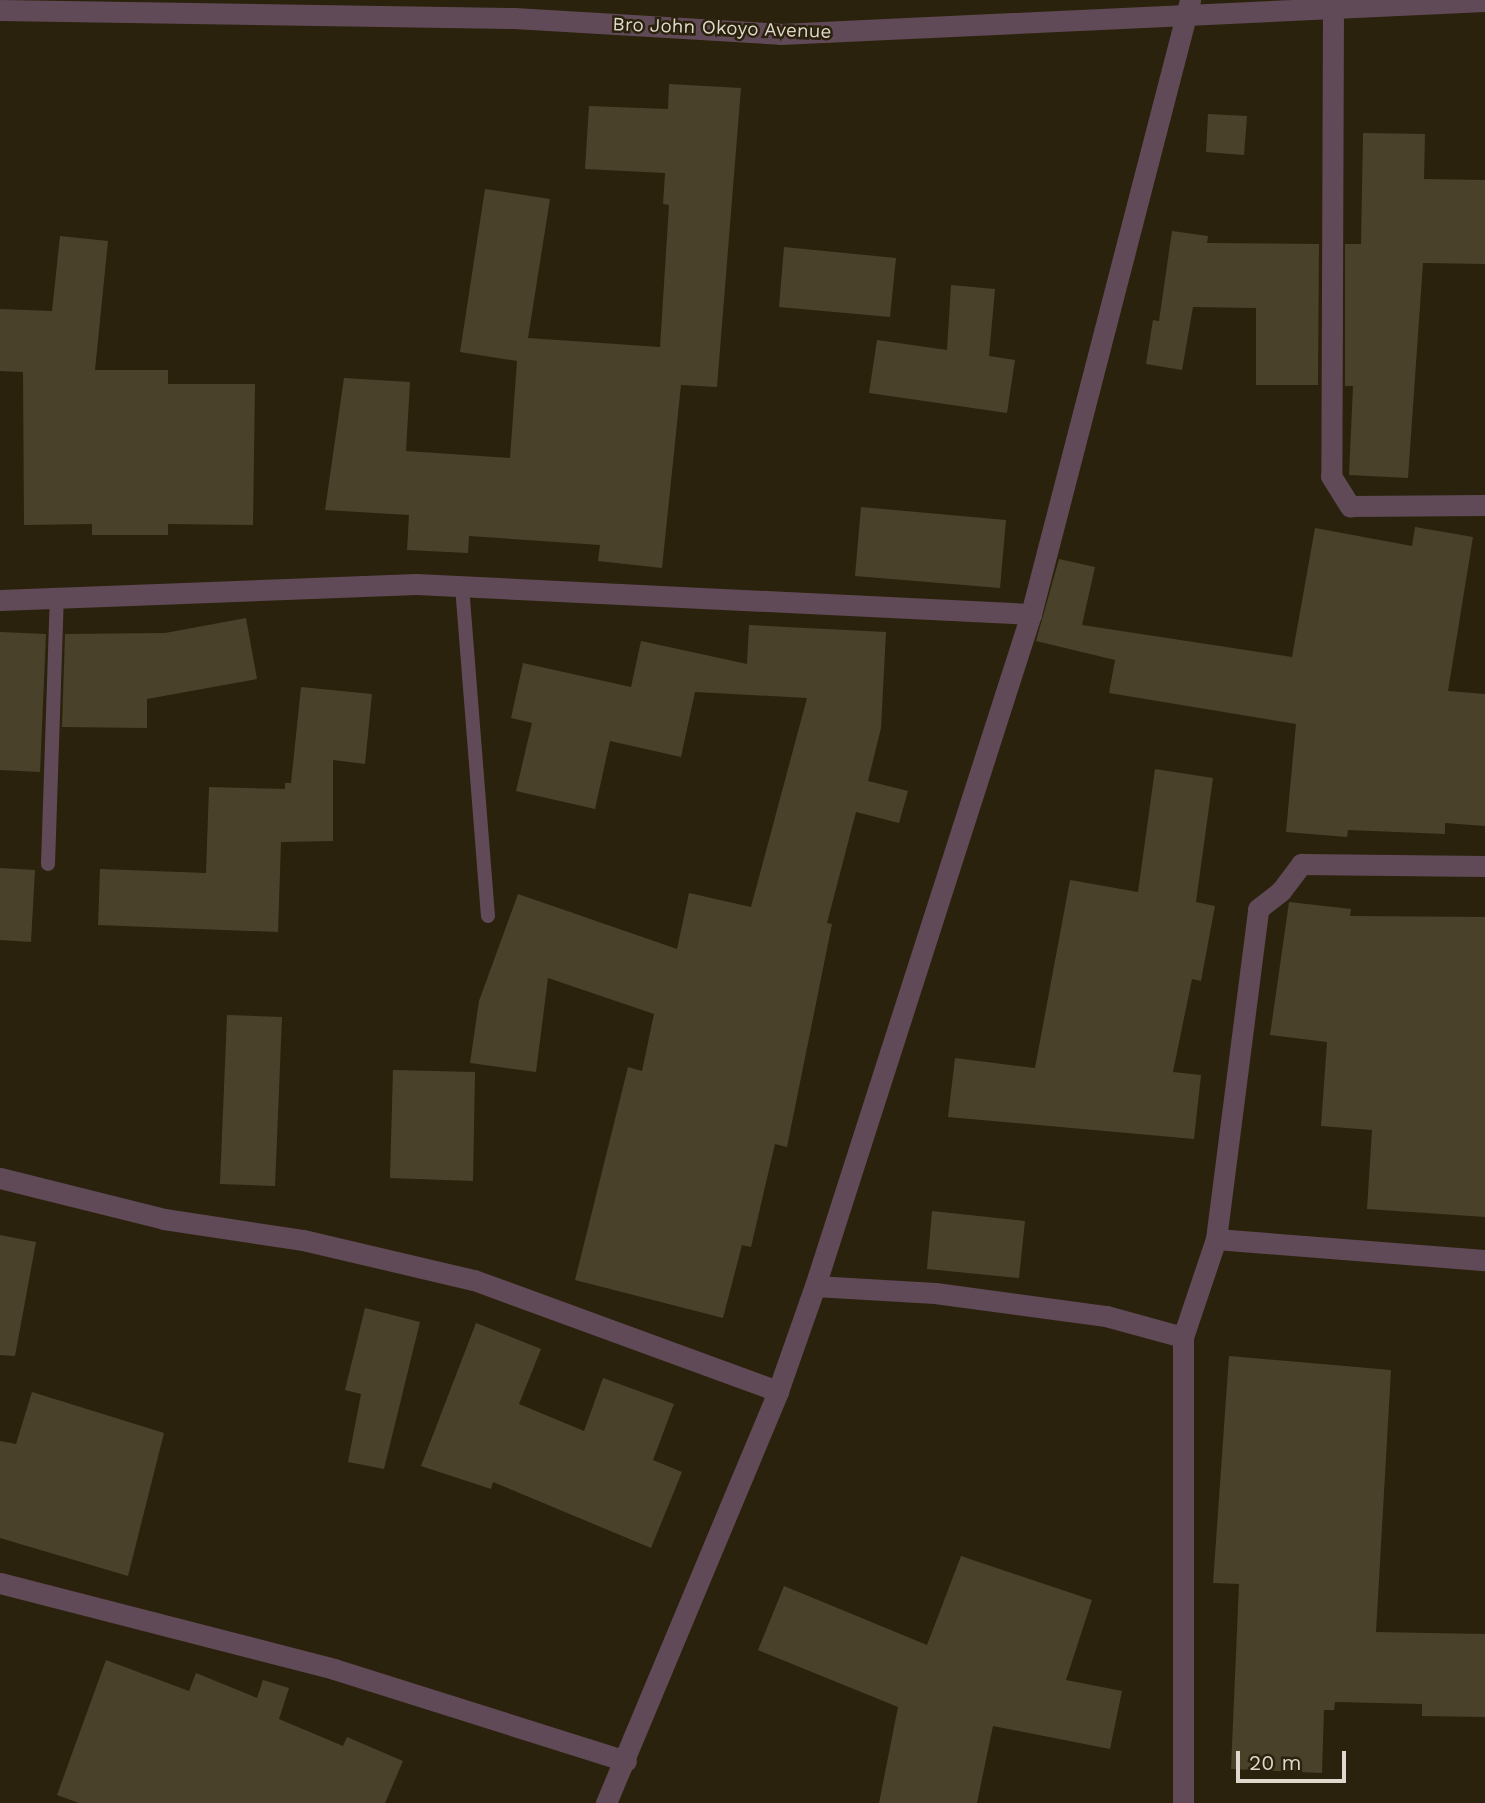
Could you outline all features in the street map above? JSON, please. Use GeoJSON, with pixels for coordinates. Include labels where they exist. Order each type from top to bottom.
{"type":"FeatureCollection","features":[{"type":"Feature","properties":{"kind":"street","name":"Bro John Okoyo Avenue"},"geometry":{"type":"LineString","coordinates":[[0,10],[514,18],[780,34],[1188,8],[1485,1]]}},
{"type":"Feature","properties":{"kind":"street"},"geometry":{"type":"LineString","coordinates":[[1333,6],[1331,476],[1350,506],[1485,505]]}},
{"type":"Feature","properties":{"kind":"street"},"geometry":{"type":"LineString","coordinates":[[606,1803],[626,1761],[778,1391],[815,1286],[1031,614],[1188,8]]}},
{"type":"Feature","properties":{"kind":"street"},"geometry":{"type":"LineString","coordinates":[[0,600],[267,587],[462,586],[1031,614]]}},
{"type":"Feature","properties":{"kind":"street"},"geometry":{"type":"LineString","coordinates":[[1183,1803],[1184,1337],[1216,1239],[1258,909],[1281,891],[1301,864],[1485,866]]}},
{"type":"Feature","properties":{"kind":"street"},"geometry":{"type":"LineString","coordinates":[[0,1178],[164,1219],[303,1240],[474,1280],[778,1391]]}},
{"type":"Feature","properties":{"kind":"street"},"geometry":{"type":"LineString","coordinates":[[1216,1239],[1485,1261]]}},
{"type":"Feature","properties":{"kind":"street"},"geometry":{"type":"LineString","coordinates":[[815,1286],[935,1293],[1106,1316],[1184,1337]]}},
{"type":"Feature","properties":{"kind":"street"},"geometry":{"type":"LineString","coordinates":[[0,1583],[334,1669],[626,1761]]}},
{"type":"Feature","properties":{"kind":"lane"},"geometry":{"type":"LineString","coordinates":[[462,586],[488,916]]}},
{"type":"Feature","properties":{"kind":"lane"},"geometry":{"type":"LineString","coordinates":[[48,864],[57,599]]}},
{"type":"Feature","properties":{"kind":"building"},"geometry":{"type":"Polygon","coordinates":[[[669,84],[741,88],[717,387],[681,385],[662,568],[598,561],[600,545],[469,536],[468,553],[407,550],[409,515],[325,510],[344,378],[410,382],[406,451],[510,458],[517,361],[460,352],[485,189],[550,199],[528,338],[660,347],[669,205],[663,204],[665,173],[585,169],[589,106],[668,109],[669,84]]]}},
{"type":"Feature","properties":{"kind":"building"},"geometry":{"type":"Polygon","coordinates":[[[1208,114],[1247,116],[1244,155],[1206,152],[1208,114]]]}},
{"type":"Feature","properties":{"kind":"building"},"geometry":{"type":"Polygon","coordinates":[[[1363,133],[1425,134],[1424,179],[1485,180],[1485,264],[1423,263],[1408,478],[1349,475],[1353,386],[1345,386],[1345,244],[1361,244],[1363,133]]]}},
{"type":"Feature","properties":{"kind":"building"},"geometry":{"type":"Polygon","coordinates":[[[1172,231],[1208,236],[1207,243],[1319,244],[1318,385],[1256,385],[1256,308],[1193,307],[1182,370],[1146,364],[1153,320],[1159,321],[1172,231]]]}},
{"type":"Feature","properties":{"kind":"building"},"geometry":{"type":"Polygon","coordinates":[[[60,236],[108,241],[95,370],[168,370],[168,384],[255,384],[253,525],[168,524],[168,535],[92,535],[92,524],[24,525],[23,372],[0,371],[0,309],[52,311],[60,236]]]}},
{"type":"Feature","properties":{"kind":"building"},"geometry":{"type":"Polygon","coordinates":[[[784,247],[896,258],[890,317],[779,307],[784,247]]]}},
{"type":"Feature","properties":{"kind":"building"},"geometry":{"type":"Polygon","coordinates":[[[951,285],[995,289],[989,356],[1015,360],[1007,413],[869,393],[877,340],[947,350],[951,285]]]}},
{"type":"Feature","properties":{"kind":"building"},"geometry":{"type":"Polygon","coordinates":[[[861,507],[1006,520],[1000,588],[855,576],[861,507]]]}},
{"type":"Feature","properties":{"kind":"building"},"geometry":{"type":"Polygon","coordinates":[[[1415,527],[1473,537],[1448,691],[1485,694],[1485,826],[1445,823],[1445,834],[1348,830],[1347,837],[1286,832],[1296,724],[1109,693],[1115,660],[1036,641],[1059,559],[1095,567],[1082,625],[1292,657],[1315,528],[1412,546],[1415,527]]]}},
{"type":"Feature","properties":{"kind":"building"},"geometry":{"type":"Polygon","coordinates":[[[246,618],[257,679],[147,699],[147,728],[62,727],[65,634],[165,633],[246,618]]]}},
{"type":"Feature","properties":{"kind":"building"},"geometry":{"type":"Polygon","coordinates":[[[749,625],[886,632],[881,728],[868,781],[908,791],[899,823],[856,812],[827,923],[832,924],[787,1147],[775,1144],[751,1247],[742,1245],[723,1318],[575,1280],[628,1067],[642,1071],[654,1014],[548,978],[536,1072],[470,1063],[479,1001],[518,894],[677,949],[689,893],[751,907],[807,698],[695,692],[681,757],[610,741],[595,809],[516,791],[532,723],[511,718],[523,663],[631,687],[641,641],[747,664],[749,625]]]}},
{"type":"Feature","properties":{"kind":"building"},"geometry":{"type":"Polygon","coordinates":[[[0,632],[46,634],[40,772],[0,770],[0,632]]]}},
{"type":"Feature","properties":{"kind":"building"},"geometry":{"type":"Polygon","coordinates":[[[301,687],[372,694],[365,764],[333,760],[333,841],[281,842],[278,932],[98,925],[100,869],[206,873],[209,787],[285,789],[285,783],[291,783],[301,687]]]}},
{"type":"Feature","properties":{"kind":"building"},"geometry":{"type":"Polygon","coordinates":[[[1155,769],[1213,778],[1196,902],[1215,906],[1201,981],[1192,979],[1173,1072],[1201,1075],[1194,1139],[948,1117],[955,1058],[1035,1068],[1070,880],[1138,892],[1155,769]]]}},
{"type":"Feature","properties":{"kind":"building"},"geometry":{"type":"Polygon","coordinates":[[[0,868],[35,870],[31,942],[0,940],[0,868]]]}},
{"type":"Feature","properties":{"kind":"building"},"geometry":{"type":"Polygon","coordinates":[[[1289,902],[1351,909],[1350,916],[1485,917],[1485,1217],[1367,1209],[1372,1130],[1321,1126],[1327,1042],[1270,1035],[1289,902]]]}},
{"type":"Feature","properties":{"kind":"building"},"geometry":{"type":"Polygon","coordinates":[[[227,1015],[282,1017],[275,1186],[220,1184],[227,1015]]]}},
{"type":"Feature","properties":{"kind":"building"},"geometry":{"type":"Polygon","coordinates":[[[393,1070],[475,1072],[473,1181],[390,1178],[393,1070]]]}},
{"type":"Feature","properties":{"kind":"building"},"geometry":{"type":"Polygon","coordinates":[[[932,1211],[1025,1221],[1019,1278],[927,1269],[932,1211]]]}},
{"type":"Feature","properties":{"kind":"building"},"geometry":{"type":"Polygon","coordinates":[[[0,1235],[36,1242],[15,1356],[0,1355],[0,1235]]]}},
{"type":"Feature","properties":{"kind":"building"},"geometry":{"type":"Polygon","coordinates":[[[365,1308],[420,1322],[384,1469],[348,1462],[361,1394],[345,1390],[365,1308]]]}},
{"type":"Feature","properties":{"kind":"building"},"geometry":{"type":"Polygon","coordinates":[[[476,1323],[541,1349],[519,1404],[584,1431],[603,1378],[674,1404],[653,1460],[682,1472],[651,1548],[493,1482],[491,1489],[421,1466],[476,1323]]]}},
{"type":"Feature","properties":{"kind":"building"},"geometry":{"type":"Polygon","coordinates":[[[1229,1356],[1391,1370],[1376,1632],[1485,1634],[1485,1717],[1422,1716],[1422,1704],[1335,1702],[1334,1710],[1324,1710],[1322,1773],[1231,1769],[1239,1584],[1213,1583],[1229,1356]]]}},
{"type":"Feature","properties":{"kind":"building"},"geometry":{"type":"Polygon","coordinates":[[[32,1392],[164,1433],[128,1576],[0,1538],[0,1441],[16,1444],[32,1392]]]}},
{"type":"Feature","properties":{"kind":"building"},"geometry":{"type":"Polygon","coordinates":[[[961,1556],[1092,1600],[1066,1680],[1122,1691],[1110,1749],[993,1726],[977,1803],[879,1803],[898,1707],[758,1650],[784,1586],[927,1645],[961,1556]]]}},
{"type":"Feature","properties":{"kind":"building"},"geometry":{"type":"Polygon","coordinates":[[[106,1660],[189,1691],[196,1673],[257,1698],[263,1680],[289,1688],[279,1719],[343,1746],[347,1737],[403,1761],[385,1803],[79,1803],[57,1795],[106,1660]]]}}]}
